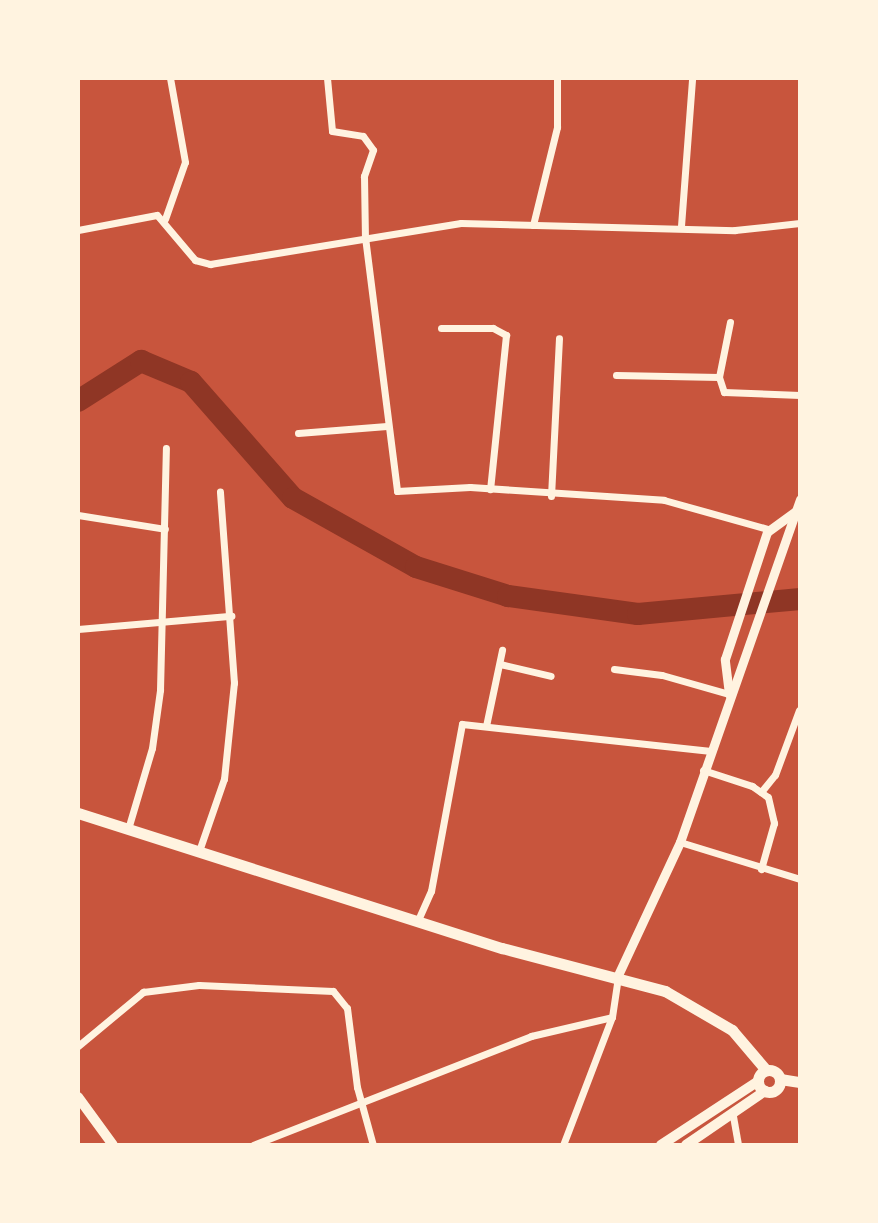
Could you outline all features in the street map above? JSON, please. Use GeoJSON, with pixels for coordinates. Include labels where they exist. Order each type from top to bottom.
{"type":"FeatureCollection","features":[{"type":"Feature","properties":{"kind":"main road"},"geometry":{"type":"LineString","coordinates":[[78,813],[502,948],[618,975],[665,991],[712,1016],[748,1043],[766,1070],[780,1079],[800,1082]]}},
{"type":"Feature","properties":{"kind":"main road"},"geometry":{"type":"LineString","coordinates":[[686,1145],[733,1116],[761,1087],[766,1070]]}},
{"type":"Feature","properties":{"kind":"main road"},"geometry":{"type":"LineString","coordinates":[[661,1145],[761,1087],[775,1090],[780,1079]]}},
{"type":"Feature","properties":{"kind":"main road"},"geometry":{"type":"LineString","coordinates":[[78,1097],[113,1145]]}},
{"type":"Feature","properties":{"kind":"street"},"geometry":{"type":"LineString","coordinates":[[170,78],[185,162],[165,219],[176,239],[201,263],[461,223],[681,226],[735,230],[800,223]]}},
{"type":"Feature","properties":{"kind":"street"},"geometry":{"type":"LineString","coordinates":[[327,78],[332,131],[363,136],[373,150],[364,176],[365,237],[397,491],[490,489],[551,496],[673,501],[768,530]]}},
{"type":"Feature","properties":{"kind":"street"},"geometry":{"type":"LineString","coordinates":[[533,225],[557,127],[557,78]]}},
{"type":"Feature","properties":{"kind":"street"},"geometry":{"type":"LineString","coordinates":[[681,226],[692,78]]}},
{"type":"Feature","properties":{"kind":"street"},"geometry":{"type":"LineString","coordinates":[[78,230],[134,216],[165,219]]}},
{"type":"Feature","properties":{"kind":"street"},"geometry":{"type":"LineString","coordinates":[[730,322],[719,377],[724,392],[737,396],[800,395]]}},
{"type":"Feature","properties":{"kind":"street"},"geometry":{"type":"LineString","coordinates":[[441,328],[493,328],[506,335],[490,489]]}},
{"type":"Feature","properties":{"kind":"street"},"geometry":{"type":"LineString","coordinates":[[551,496],[559,338]]}},
{"type":"Feature","properties":{"kind":"street"},"geometry":{"type":"LineString","coordinates":[[616,375],[719,377]]}},
{"type":"Feature","properties":{"kind":"street"},"geometry":{"type":"LineString","coordinates":[[298,433],[387,426]]}},
{"type":"Feature","properties":{"kind":"street"},"geometry":{"type":"LineString","coordinates":[[128,829],[157,721],[166,448]]}},
{"type":"Feature","properties":{"kind":"street"},"geometry":{"type":"LineString","coordinates":[[199,851],[215,812],[231,735],[231,616],[220,492]]}},
{"type":"Feature","properties":{"kind":"street"},"geometry":{"type":"LineString","coordinates":[[563,1145],[612,1017],[618,975],[680,842],[709,751],[800,499]]}},
{"type":"Feature","properties":{"kind":"street"},"geometry":{"type":"LineString","coordinates":[[78,515],[165,529]]}},
{"type":"Feature","properties":{"kind":"street"},"geometry":{"type":"LineString","coordinates":[[729,694],[723,671],[727,650],[768,530],[794,515]]}},
{"type":"Feature","properties":{"kind":"street"},"geometry":{"type":"LineString","coordinates":[[78,629],[231,616]]}},
{"type":"Feature","properties":{"kind":"street"},"geometry":{"type":"LineString","coordinates":[[486,726],[502,650]]}},
{"type":"Feature","properties":{"kind":"street"},"geometry":{"type":"LineString","coordinates":[[500,664],[551,676]]}},
{"type":"Feature","properties":{"kind":"street"},"geometry":{"type":"LineString","coordinates":[[614,669],[662,675],[729,694]]}},
{"type":"Feature","properties":{"kind":"street"},"geometry":{"type":"LineString","coordinates":[[761,792],[775,775],[799,710]]}},
{"type":"Feature","properties":{"kind":"street"},"geometry":{"type":"LineString","coordinates":[[418,920],[431,891],[462,724],[709,751]]}},
{"type":"Feature","properties":{"kind":"street"},"geometry":{"type":"LineString","coordinates":[[703,770],[761,792],[772,806],[774,823],[761,869]]}},
{"type":"Feature","properties":{"kind":"street"},"geometry":{"type":"LineString","coordinates":[[680,842],[800,879]]}},
{"type":"Feature","properties":{"kind":"street"},"geometry":{"type":"LineString","coordinates":[[78,1046],[143,992],[199,985],[323,988],[344,999],[361,1099],[373,1145]]}},
{"type":"Feature","properties":{"kind":"street"},"geometry":{"type":"LineString","coordinates":[[253,1145],[361,1099],[563,1025],[612,1017]]}},
{"type":"Feature","properties":{"kind":"street"},"geometry":{"type":"LineString","coordinates":[[733,1116],[738,1145]]}},
{"type":"Feature","properties":{"kind":"waterway"},"geometry":{"type":"LineString","coordinates":[[78,401],[141,361],[191,382],[293,498],[416,567],[508,596],[638,614],[800,599]]}}]}
